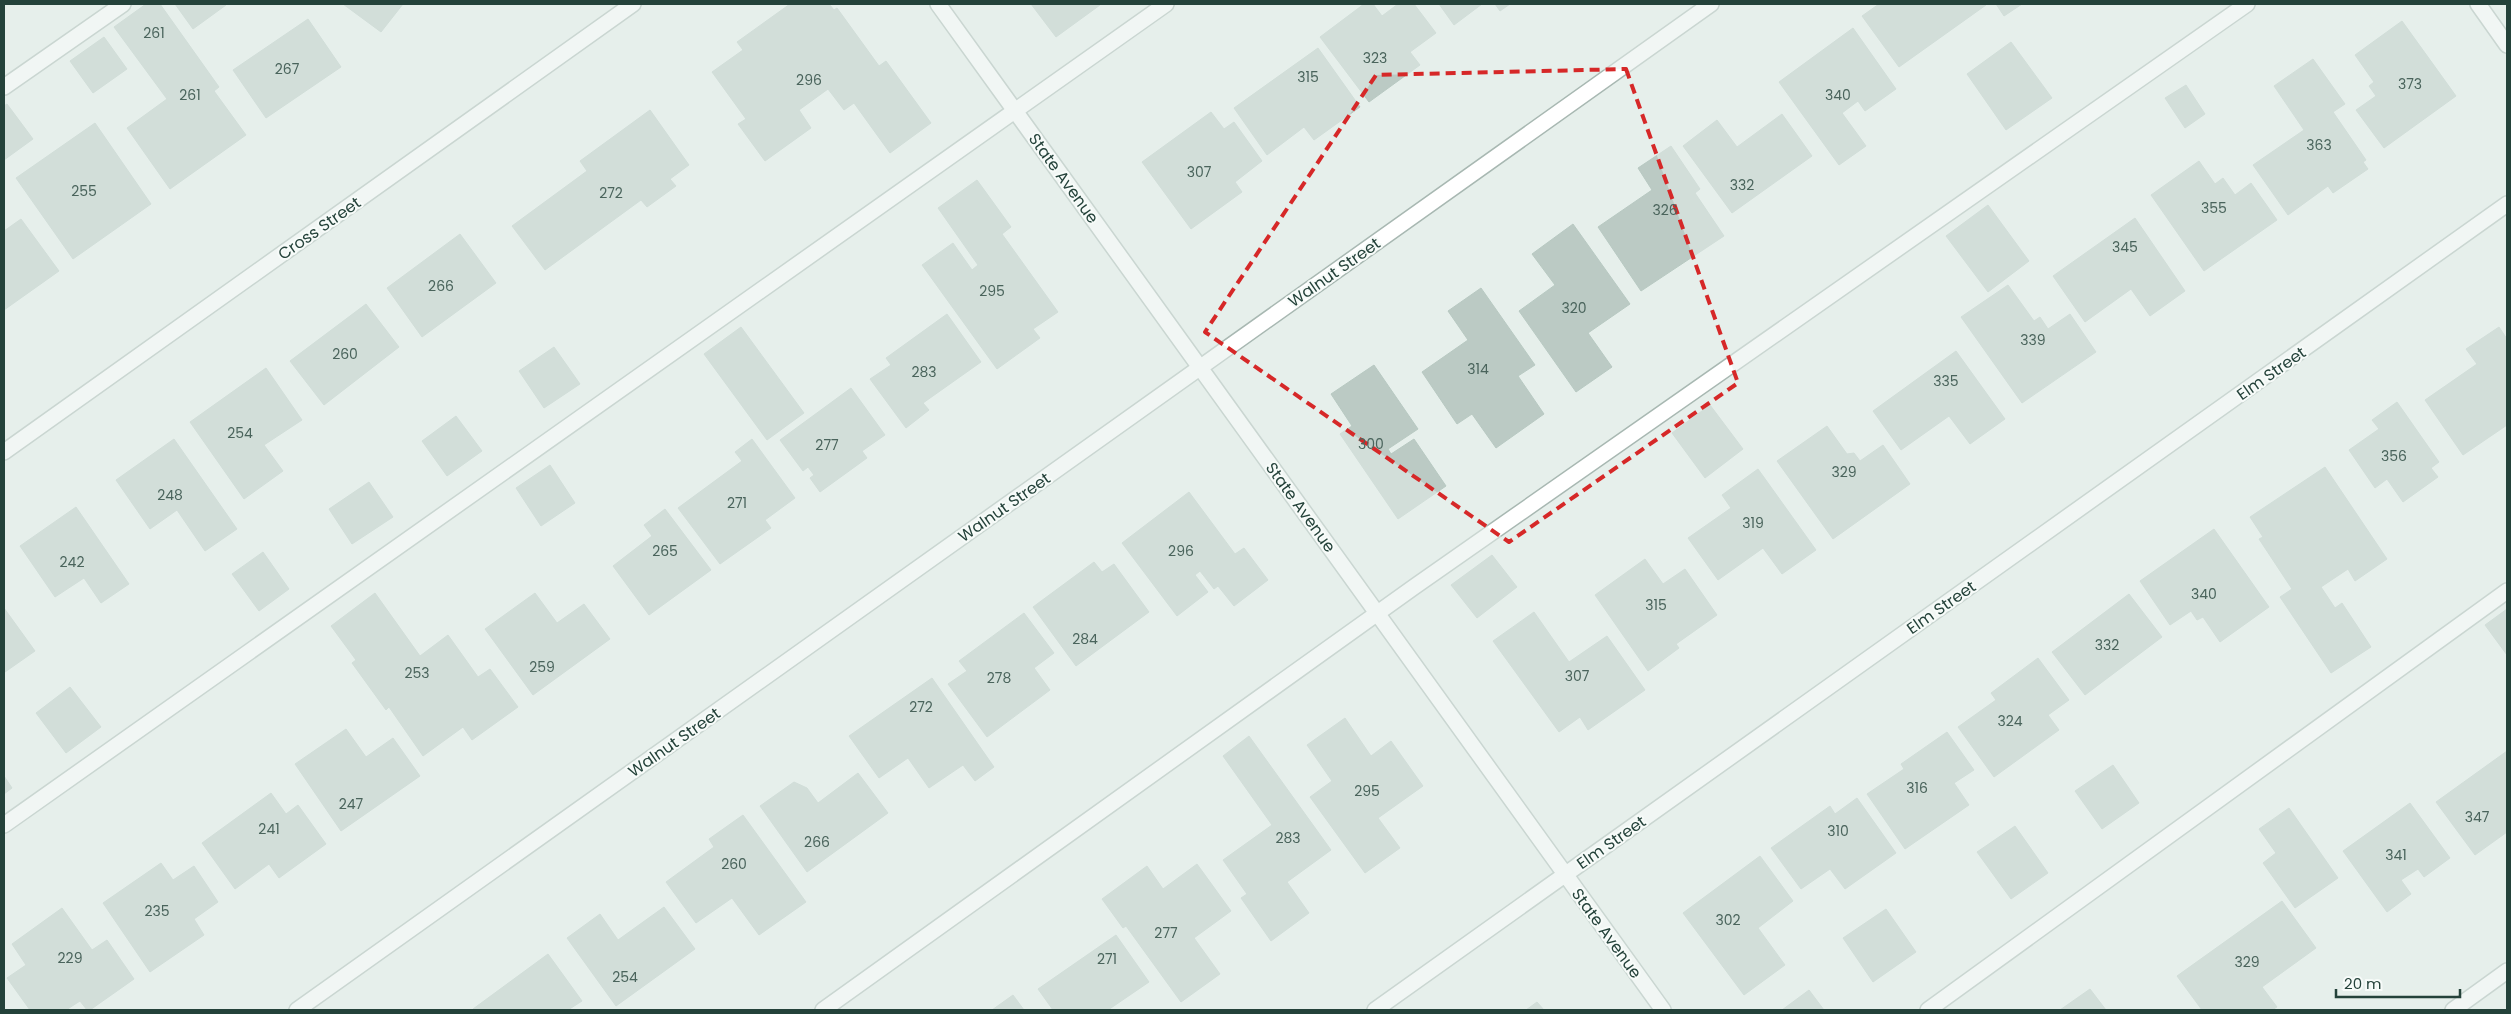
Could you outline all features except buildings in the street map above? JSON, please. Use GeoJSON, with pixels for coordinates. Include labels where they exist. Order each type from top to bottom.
{"type":"FeatureCollection","features":[{"type":"Feature","properties":{"kind":"street"},"geometry":{"type":"LineString","coordinates":[[4,86],[123,4]]}},
{"type":"Feature","properties":{"kind":"street","name":"Cross Street"},"geometry":{"type":"LineString","coordinates":[[4,452],[633,4]]}},
{"type":"Feature","properties":{"kind":"street","name":"State Avenue"},"geometry":{"type":"LineString","coordinates":[[938,4],[1663,1010]]}},
{"type":"Feature","properties":{"kind":"street"},"geometry":{"type":"LineString","coordinates":[[4,824],[1166,4]]}},
{"type":"Feature","properties":{"kind":"street","name":"Walnut Street"},"geometry":{"type":"LineString","coordinates":[[297,1010],[1711,4]]}},
{"type":"Feature","properties":{"kind":"street"},"geometry":{"type":"LineString","coordinates":[[823,1010],[1377,614],[2247,4]]}},
{"type":"Feature","properties":{"kind":"street"},"geometry":{"type":"LineString","coordinates":[[2478,4],[2507,45]]}},
{"type":"Feature","properties":{"kind":"street","name":"Elm Street"},"geometry":{"type":"LineString","coordinates":[[1375,1010],[2507,204]]}},
{"type":"Feature","properties":{"kind":"street"},"geometry":{"type":"LineString","coordinates":[[1928,1010],[2507,591]]}},
{"type":"Feature","properties":{"kind":"street"},"geometry":{"type":"LineString","coordinates":[[2453,1010],[2507,972]]}},
{"type":"Feature","properties":{"kind":"highlighted area"},"geometry":{"type":"Polygon","coordinates":[[[1626,69],[1738,383],[1509,542],[1205,332],[1376,75],[1626,69]]]}}]}
